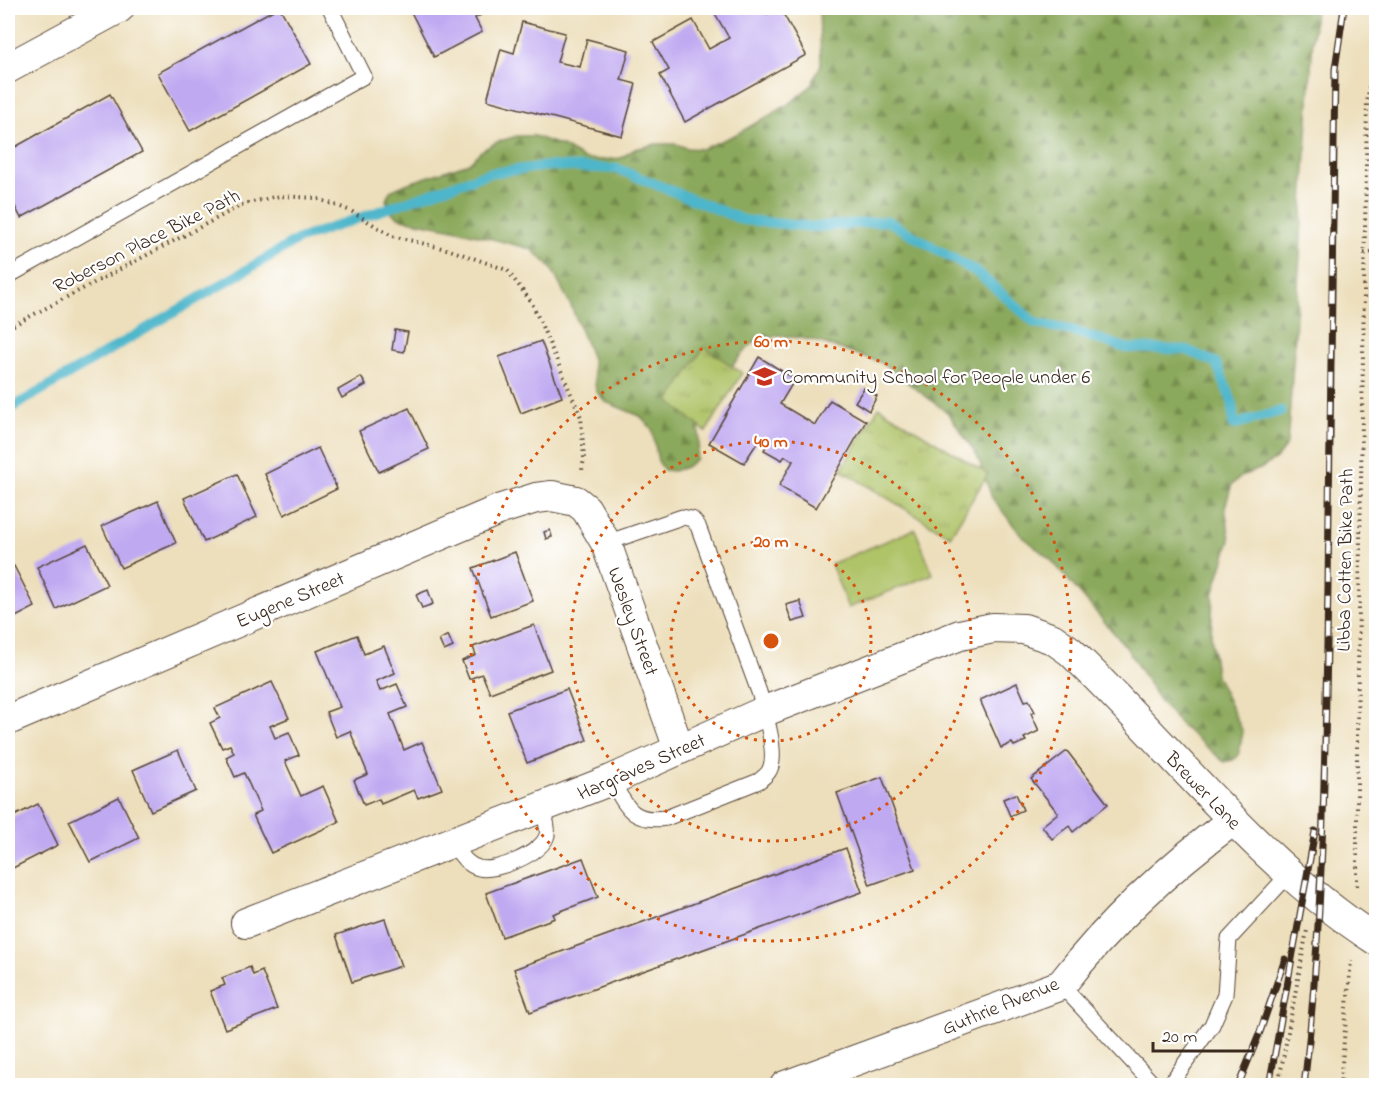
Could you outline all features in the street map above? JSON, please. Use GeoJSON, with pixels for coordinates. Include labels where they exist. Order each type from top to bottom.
{"type":"FeatureCollection","features":[{"type":"Feature","properties":{"kind":"street"},"geometry":{"type":"LineString","coordinates":[[8,68],[119,8]]}},
{"type":"Feature","properties":{"kind":"street","name":"Eugene Street"},"geometry":{"type":"LineString","coordinates":[[8,720],[501,509],[536,498],[552,496],[576,501]]}},
{"type":"Feature","properties":{"kind":"street","name":"Wesley Street"},"geometry":{"type":"LineString","coordinates":[[576,501],[586,509],[606,543],[679,749]]}},
{"type":"Feature","properties":{"kind":"street","name":"Hargraves Street"},"geometry":{"type":"LineString","coordinates":[[246,923],[611,780],[765,711],[960,635],[993,628],[1024,629],[1038,634]]}},
{"type":"Feature","properties":{"kind":"street","name":"Brewer Lane"},"geometry":{"type":"LineString","coordinates":[[1038,634],[1053,639],[1070,651],[1232,821],[1313,894],[1365,932]]}},
{"type":"Feature","properties":{"kind":"street","name":"Guthrie Avenue"},"geometry":{"type":"LineString","coordinates":[[785,1086],[1061,985],[1084,955],[1144,892],[1232,821]]}},
{"type":"Feature","properties":{"kind":"lane"},"geometry":{"type":"LineString","coordinates":[[8,276],[364,76],[330,8]]}},
{"type":"Feature","properties":{"kind":"lane"},"geometry":{"type":"LineString","coordinates":[[606,543],[674,519],[682,517],[692,519],[700,532],[765,711],[773,755],[770,770],[759,781],[666,818],[652,820],[637,817],[627,807],[611,780]]}},
{"type":"Feature","properties":{"kind":"lane"},"geometry":{"type":"LineString","coordinates":[[453,843],[468,864],[481,869],[499,867],[532,854],[544,843],[548,833],[542,807]]}},
{"type":"Feature","properties":{"kind":"lane"},"geometry":{"type":"LineString","coordinates":[[1169,1086],[1212,1025],[1225,995],[1229,939],[1291,873]]}},
{"type":"Feature","properties":{"kind":"lane"},"geometry":{"type":"LineString","coordinates":[[1061,985],[1155,1086]]}},
{"type":"Feature","properties":{"kind":"path","name":"Libba Cotten Bike Path"},"geometry":{"type":"LineString","coordinates":[[1340,1086],[1346,1032],[1365,932],[1357,891],[1356,734],[1366,102],[1377,36]]}},
{"type":"Feature","properties":{"kind":"path","name":"Roberson Place Bike Path"},"geometry":{"type":"LineString","coordinates":[[8,328],[244,204],[279,196],[316,198],[351,211],[392,236],[450,250],[507,270],[532,303],[581,417],[584,458],[576,501]]}},
{"type":"Feature","properties":{"kind":"path"},"geometry":{"type":"LineString","coordinates":[[1364,253],[1377,252]]}},
{"type":"Feature","properties":{"kind":"path"},"geometry":{"type":"LineString","coordinates":[[1278,1086],[1313,894]]}},
{"type":"Feature","properties":{"kind":"green space"},"geometry":{"type":"Polygon","coordinates":[[[819,8],[1315,8],[1287,444],[1276,459],[1244,475],[1232,484],[1225,507],[1230,540],[1213,595],[1211,636],[1216,675],[1243,732],[1238,756],[1233,760],[1224,762],[1181,725],[1159,700],[1126,647],[1052,561],[1021,535],[992,498],[977,455],[948,413],[880,362],[813,340],[779,335],[753,343],[724,377],[699,426],[699,446],[696,459],[686,467],[674,471],[664,470],[658,461],[652,429],[640,416],[606,402],[596,391],[592,359],[571,306],[551,268],[541,258],[531,249],[454,229],[402,219],[392,213],[386,200],[390,191],[469,163],[481,151],[497,142],[517,136],[534,136],[562,146],[584,159],[603,160],[621,158],[635,149],[656,144],[676,144],[687,148],[702,149],[737,134],[789,104],[811,86],[821,64],[819,8]]]}},
{"type":"Feature","properties":{"kind":"green space"},"geometry":{"type":"Polygon","coordinates":[[[704,347],[742,373],[706,432],[669,401],[704,347]]]}},
{"type":"Feature","properties":{"kind":"green space"},"geometry":{"type":"Polygon","coordinates":[[[879,407],[988,474],[950,536],[841,470],[879,407]]]}},
{"type":"Feature","properties":{"kind":"green space"},"geometry":{"type":"Polygon","coordinates":[[[915,529],[933,574],[848,608],[831,564],[915,529]]]}},
{"type":"Feature","properties":{"kind":"building"},"geometry":{"type":"Polygon","coordinates":[[[280,8],[311,64],[190,131],[158,73],[280,8]]]}},
{"type":"Feature","properties":{"kind":"building"},"geometry":{"type":"Polygon","coordinates":[[[409,8],[494,8],[475,18],[482,32],[434,57],[409,8]]]}},
{"type":"Feature","properties":{"kind":"building"},"geometry":{"type":"Polygon","coordinates":[[[718,8],[764,8],[767,14],[780,8],[806,55],[685,122],[660,75],[669,70],[653,42],[693,20],[709,49],[729,38],[713,10],[718,8]]]}},
{"type":"Feature","properties":{"kind":"building"},"geometry":{"type":"Polygon","coordinates":[[[522,22],[565,33],[557,62],[580,67],[587,39],[629,50],[621,80],[636,84],[622,136],[487,100],[501,49],[514,53],[522,22]]]}},
{"type":"Feature","properties":{"kind":"building"},"geometry":{"type":"Polygon","coordinates":[[[110,94],[142,152],[21,218],[8,193],[8,151],[110,94]]]}},
{"type":"Feature","properties":{"kind":"building"},"geometry":{"type":"Polygon","coordinates":[[[395,330],[408,332],[404,352],[392,350],[395,330]]]}},
{"type":"Feature","properties":{"kind":"building"},"geometry":{"type":"Polygon","coordinates":[[[541,341],[562,397],[521,413],[499,357],[541,341]]]}},
{"type":"Feature","properties":{"kind":"building"},"geometry":{"type":"Polygon","coordinates":[[[759,357],[795,379],[780,404],[815,425],[830,400],[866,421],[816,508],[779,486],[793,461],[785,456],[782,460],[764,450],[767,445],[759,440],[744,463],[709,443],[759,357]]]}},
{"type":"Feature","properties":{"kind":"building"},"geometry":{"type":"Polygon","coordinates":[[[361,377],[366,385],[342,398],[338,390],[361,377]]]}},
{"type":"Feature","properties":{"kind":"building"},"geometry":{"type":"Polygon","coordinates":[[[864,388],[877,396],[869,411],[855,402],[864,388]]]}},
{"type":"Feature","properties":{"kind":"building"},"geometry":{"type":"Polygon","coordinates":[[[409,408],[429,449],[379,472],[359,431],[409,408]]]}},
{"type":"Feature","properties":{"kind":"building"},"geometry":{"type":"Polygon","coordinates":[[[318,448],[337,489],[284,515],[265,474],[318,448]]]}},
{"type":"Feature","properties":{"kind":"building"},"geometry":{"type":"Polygon","coordinates":[[[237,474],[257,517],[204,542],[184,498],[237,474]]]}},
{"type":"Feature","properties":{"kind":"building"},"geometry":{"type":"Polygon","coordinates":[[[158,501],[176,543],[121,568],[102,526],[158,501]]]}},
{"type":"Feature","properties":{"kind":"building"},"geometry":{"type":"Polygon","coordinates":[[[550,530],[552,537],[546,539],[544,532],[550,530]]]}},
{"type":"Feature","properties":{"kind":"building"},"geometry":{"type":"Polygon","coordinates":[[[87,544],[107,585],[56,609],[37,567],[87,544]]]}},
{"type":"Feature","properties":{"kind":"building"},"geometry":{"type":"Polygon","coordinates":[[[515,552],[533,601],[491,616],[473,568],[515,552]]]}},
{"type":"Feature","properties":{"kind":"building"},"geometry":{"type":"Polygon","coordinates":[[[14,566],[35,607],[8,621],[8,569],[14,566]]]}},
{"type":"Feature","properties":{"kind":"building"},"geometry":{"type":"Polygon","coordinates":[[[428,590],[433,604],[422,608],[416,595],[428,590]]]}},
{"type":"Feature","properties":{"kind":"building"},"geometry":{"type":"Polygon","coordinates":[[[800,601],[806,618],[792,622],[786,605],[800,601]]]}},
{"type":"Feature","properties":{"kind":"building"},"geometry":{"type":"Polygon","coordinates":[[[534,625],[551,670],[490,693],[482,674],[469,679],[462,661],[476,655],[473,647],[534,625]]]}},
{"type":"Feature","properties":{"kind":"building"},"geometry":{"type":"Polygon","coordinates":[[[357,635],[364,654],[384,646],[395,673],[376,681],[380,691],[397,684],[407,707],[390,714],[404,750],[422,742],[442,789],[418,798],[414,790],[381,804],[379,799],[364,805],[354,780],[368,774],[350,731],[336,737],[326,712],[340,707],[317,651],[357,635]]]}},
{"type":"Feature","properties":{"kind":"building"},"geometry":{"type":"Polygon","coordinates":[[[448,635],[453,647],[444,651],[439,640],[448,635]]]}},
{"type":"Feature","properties":{"kind":"building"},"geometry":{"type":"Polygon","coordinates":[[[272,682],[289,718],[270,726],[275,738],[289,732],[299,755],[285,761],[301,796],[323,786],[339,822],[271,853],[253,815],[261,811],[244,773],[235,777],[226,757],[234,753],[230,745],[222,748],[210,723],[220,718],[215,708],[272,682]]]}},
{"type":"Feature","properties":{"kind":"building"},"geometry":{"type":"Polygon","coordinates":[[[1017,683],[1025,701],[1029,700],[1035,712],[1031,713],[1039,731],[1024,738],[1026,741],[1014,746],[1012,743],[1001,748],[980,700],[1017,683]]]}},
{"type":"Feature","properties":{"kind":"building"},"geometry":{"type":"Polygon","coordinates":[[[567,689],[587,740],[527,763],[507,711],[567,689]]]}},
{"type":"Feature","properties":{"kind":"building"},"geometry":{"type":"Polygon","coordinates":[[[178,750],[196,791],[151,811],[133,770],[178,750]]]}},
{"type":"Feature","properties":{"kind":"building"},"geometry":{"type":"Polygon","coordinates":[[[1067,751],[1108,804],[1073,832],[1069,826],[1052,839],[1042,826],[1058,813],[1031,779],[1067,751]]]}},
{"type":"Feature","properties":{"kind":"building"},"geometry":{"type":"Polygon","coordinates":[[[882,777],[915,869],[870,885],[837,793],[882,777]]]}},
{"type":"Feature","properties":{"kind":"building"},"geometry":{"type":"Polygon","coordinates":[[[1016,794],[1023,810],[1010,816],[1003,799],[1016,794]]]}},
{"type":"Feature","properties":{"kind":"building"},"geometry":{"type":"Polygon","coordinates":[[[119,797],[139,838],[90,862],[69,821],[119,797]]]}},
{"type":"Feature","properties":{"kind":"building"},"geometry":{"type":"Polygon","coordinates":[[[38,804],[58,845],[9,870],[8,819],[38,804]]]}},
{"type":"Feature","properties":{"kind":"building"},"geometry":{"type":"Polygon","coordinates":[[[846,848],[862,892],[530,1012],[514,969],[846,848]]]}},
{"type":"Feature","properties":{"kind":"building"},"geometry":{"type":"Polygon","coordinates":[[[583,858],[598,897],[553,914],[555,918],[502,937],[486,893],[583,858]]]}},
{"type":"Feature","properties":{"kind":"building"},"geometry":{"type":"Polygon","coordinates":[[[385,919],[401,966],[352,982],[336,935],[385,919]]]}},
{"type":"Feature","properties":{"kind":"building"},"geometry":{"type":"Polygon","coordinates":[[[250,967],[253,975],[262,971],[277,1009],[225,1029],[210,991],[225,985],[222,978],[250,967]]]}},
{"type":"Feature","properties":{"kind":"waterway"},"geometry":{"type":"LineString","coordinates":[[8,410],[299,239],[489,173],[549,166],[618,169],[743,220],[815,227],[888,221],[978,273],[1035,323],[1073,331],[1126,348],[1187,350],[1216,363],[1233,404],[1233,425],[1281,411]]}},
{"type":"Feature","properties":{"kind":"railway"},"geometry":{"type":"LineString","coordinates":[[1304,1086],[1320,899],[1326,710],[1335,69],[1344,8]]}},
{"type":"Feature","properties":{"kind":"railway"},"geometry":{"type":"LineString","coordinates":[[1269,1086],[1315,831]]}},
{"type":"Feature","properties":{"kind":"railway"},"geometry":{"type":"LineString","coordinates":[[1238,1086],[1260,1032],[1285,959]]}},
{"type":"Feature","properties":{"kind":"place","name":"Community School for People under 6"},"geometry":{"type":"Point","coordinates":[764,376]}}]}
